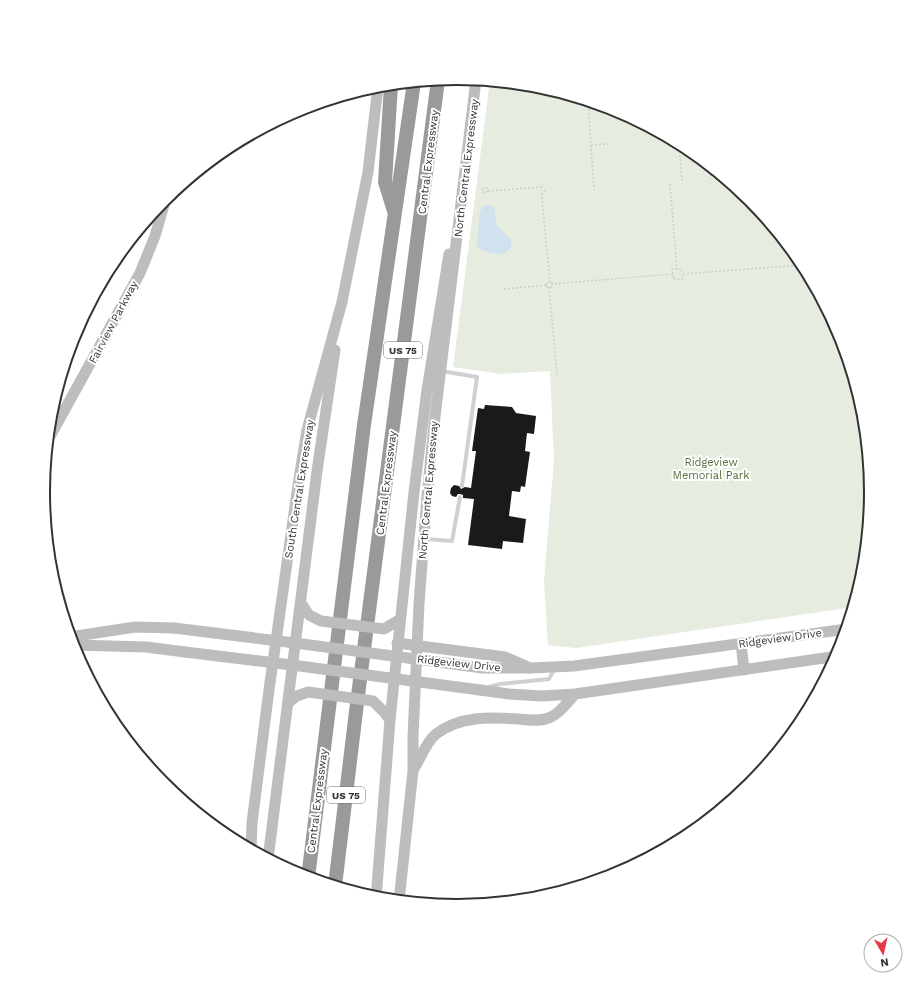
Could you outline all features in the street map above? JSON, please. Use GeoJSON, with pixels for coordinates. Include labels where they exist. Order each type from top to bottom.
{"type":"FeatureCollection","features":[{"type":"Feature","properties":{"kind":"highway","name":"Central Expressway"},"geometry":{"type":"LineString","coordinates":[[336,881],[357,703],[437,86]]}},
{"type":"Feature","properties":{"kind":"highway","name":"Central Expressway"},"geometry":{"type":"LineString","coordinates":[[309,871],[364,425],[413,87]]}},
{"type":"Feature","properties":{"kind":"highway"},"geometry":{"type":"LineString","coordinates":[[391,91],[385,182],[395,215]]}},
{"type":"Feature","properties":{"kind":"main road","name":"North Central Expressway"},"geometry":{"type":"LineString","coordinates":[[400,896],[413,771],[418,612],[427,488],[475,86]]}},
{"type":"Feature","properties":{"kind":"main road","name":"South Central Expressway"},"geometry":{"type":"LineString","coordinates":[[251,843],[252,823],[269,690],[307,430],[342,302],[368,172],[377,93]]}},
{"type":"Feature","properties":{"kind":"main road","name":"Fairview Parkway"},"geometry":{"type":"LineString","coordinates":[[55,427],[134,285],[155,236],[162,212]]}},
{"type":"Feature","properties":{"kind":"main road"},"geometry":{"type":"LineString","coordinates":[[376,892],[399,620],[414,492],[427,390],[447,259],[459,217]]}},
{"type":"Feature","properties":{"kind":"main road"},"geometry":{"type":"LineString","coordinates":[[269,853],[317,471],[342,302]]}},
{"type":"Feature","properties":{"kind":"main road"},"geometry":{"type":"LineString","coordinates":[[300,603],[309,615],[321,621],[384,629],[399,620]]}},
{"type":"Feature","properties":{"kind":"main road","name":"Ridgeview Drive"},"geometry":{"type":"LineString","coordinates":[[77,636],[135,627],[174,628],[483,668],[530,668],[581,665],[841,630]]}},
{"type":"Feature","properties":{"kind":"main road"},"geometry":{"type":"LineString","coordinates":[[397,643],[505,657],[530,668]]}},
{"type":"Feature","properties":{"kind":"main road"},"geometry":{"type":"LineString","coordinates":[[741,643],[744,670]]}},
{"type":"Feature","properties":{"kind":"main road"},"geometry":{"type":"LineString","coordinates":[[80,645],[146,647],[480,690],[541,696],[575,694],[830,657]]}},
{"type":"Feature","properties":{"kind":"main road"},"geometry":{"type":"LineString","coordinates":[[288,702],[297,696],[308,692],[373,701],[390,720]]}},
{"type":"Feature","properties":{"kind":"main road"},"geometry":{"type":"LineString","coordinates":[[413,771],[425,748],[435,735],[447,727],[463,720],[504,718],[536,720],[551,717],[575,694]]}},
{"type":"Feature","properties":{"kind":"lane"},"geometry":{"type":"LineString","coordinates":[[441,372],[477,377],[462,486]]}},
{"type":"Feature","properties":{"kind":"lane"},"geometry":{"type":"LineString","coordinates":[[424,539],[452,541],[460,497]]}},
{"type":"Feature","properties":{"kind":"lane"},"geometry":{"type":"LineString","coordinates":[[480,690],[500,684],[549,679],[556,667]]}},
{"type":"Feature","properties":{"kind":"path"},"geometry":{"type":"LineString","coordinates":[[588,107],[594,190]]}},
{"type":"Feature","properties":{"kind":"path"},"geometry":{"type":"LineString","coordinates":[[591,145],[608,144]]}},
{"type":"Feature","properties":{"kind":"path"},"geometry":{"type":"LineString","coordinates":[[680,151],[682,183]]}},
{"type":"Feature","properties":{"kind":"path"},"geometry":{"type":"LineString","coordinates":[[710,172],[710,179]]}},
{"type":"Feature","properties":{"kind":"path"},"geometry":{"type":"LineString","coordinates":[[670,184],[677,269]]}},
{"type":"Feature","properties":{"kind":"path"},"geometry":{"type":"LineString","coordinates":[[488,191],[542,187]]}},
{"type":"Feature","properties":{"kind":"path"},"geometry":{"type":"LineString","coordinates":[[545,190],[542,195],[542,200],[550,282],[552,282],[552,284],[673,274]]}},
{"type":"Feature","properties":{"kind":"path"},"geometry":{"type":"LineString","coordinates":[[682,274],[795,265]]}},
{"type":"Feature","properties":{"kind":"path"},"geometry":{"type":"LineString","coordinates":[[677,269],[682,269],[683,279],[673,279],[672,270],[677,269]]}},
{"type":"Feature","properties":{"kind":"path"},"geometry":{"type":"LineString","coordinates":[[547,285],[547,282],[550,282]]}},
{"type":"Feature","properties":{"kind":"path"},"geometry":{"type":"LineString","coordinates":[[552,284],[552,287],[550,287],[557,374]]}},
{"type":"Feature","properties":{"kind":"path"},"geometry":{"type":"LineString","coordinates":[[504,289],[547,285],[547,287],[550,287]]}},
{"type":"Feature","properties":{"kind":"green space","name":"Ridgeview Memorial Park"},"geometry":{"type":"Polygon","coordinates":[[[489,86],[511,88],[537,93],[588,107],[638,127],[684,154],[706,169],[746,204],[781,244],[810,289],[823,312],[834,337],[851,387],[862,439],[864,466],[865,492],[862,546],[848,608],[576,648],[548,645],[544,581],[554,460],[550,371],[501,374],[453,367],[489,86]]]}},
{"type":"Feature","properties":{"kind":"water"},"geometry":{"type":"Polygon","coordinates":[[[485,205],[494,207],[497,225],[511,239],[511,248],[505,253],[490,253],[477,246],[480,211],[485,205]]]}},
{"type":"Feature","properties":{"kind":"building"},"geometry":{"type":"Polygon","coordinates":[[[485,405],[512,407],[516,413],[536,416],[534,434],[527,433],[525,451],[530,452],[525,487],[521,486],[520,492],[512,491],[509,516],[526,519],[523,543],[503,541],[502,549],[468,545],[474,499],[463,498],[463,495],[460,494],[456,497],[452,496],[450,493],[451,488],[454,485],[459,486],[461,489],[465,487],[471,488],[476,451],[472,451],[478,408],[484,409],[485,405]]]}}]}
